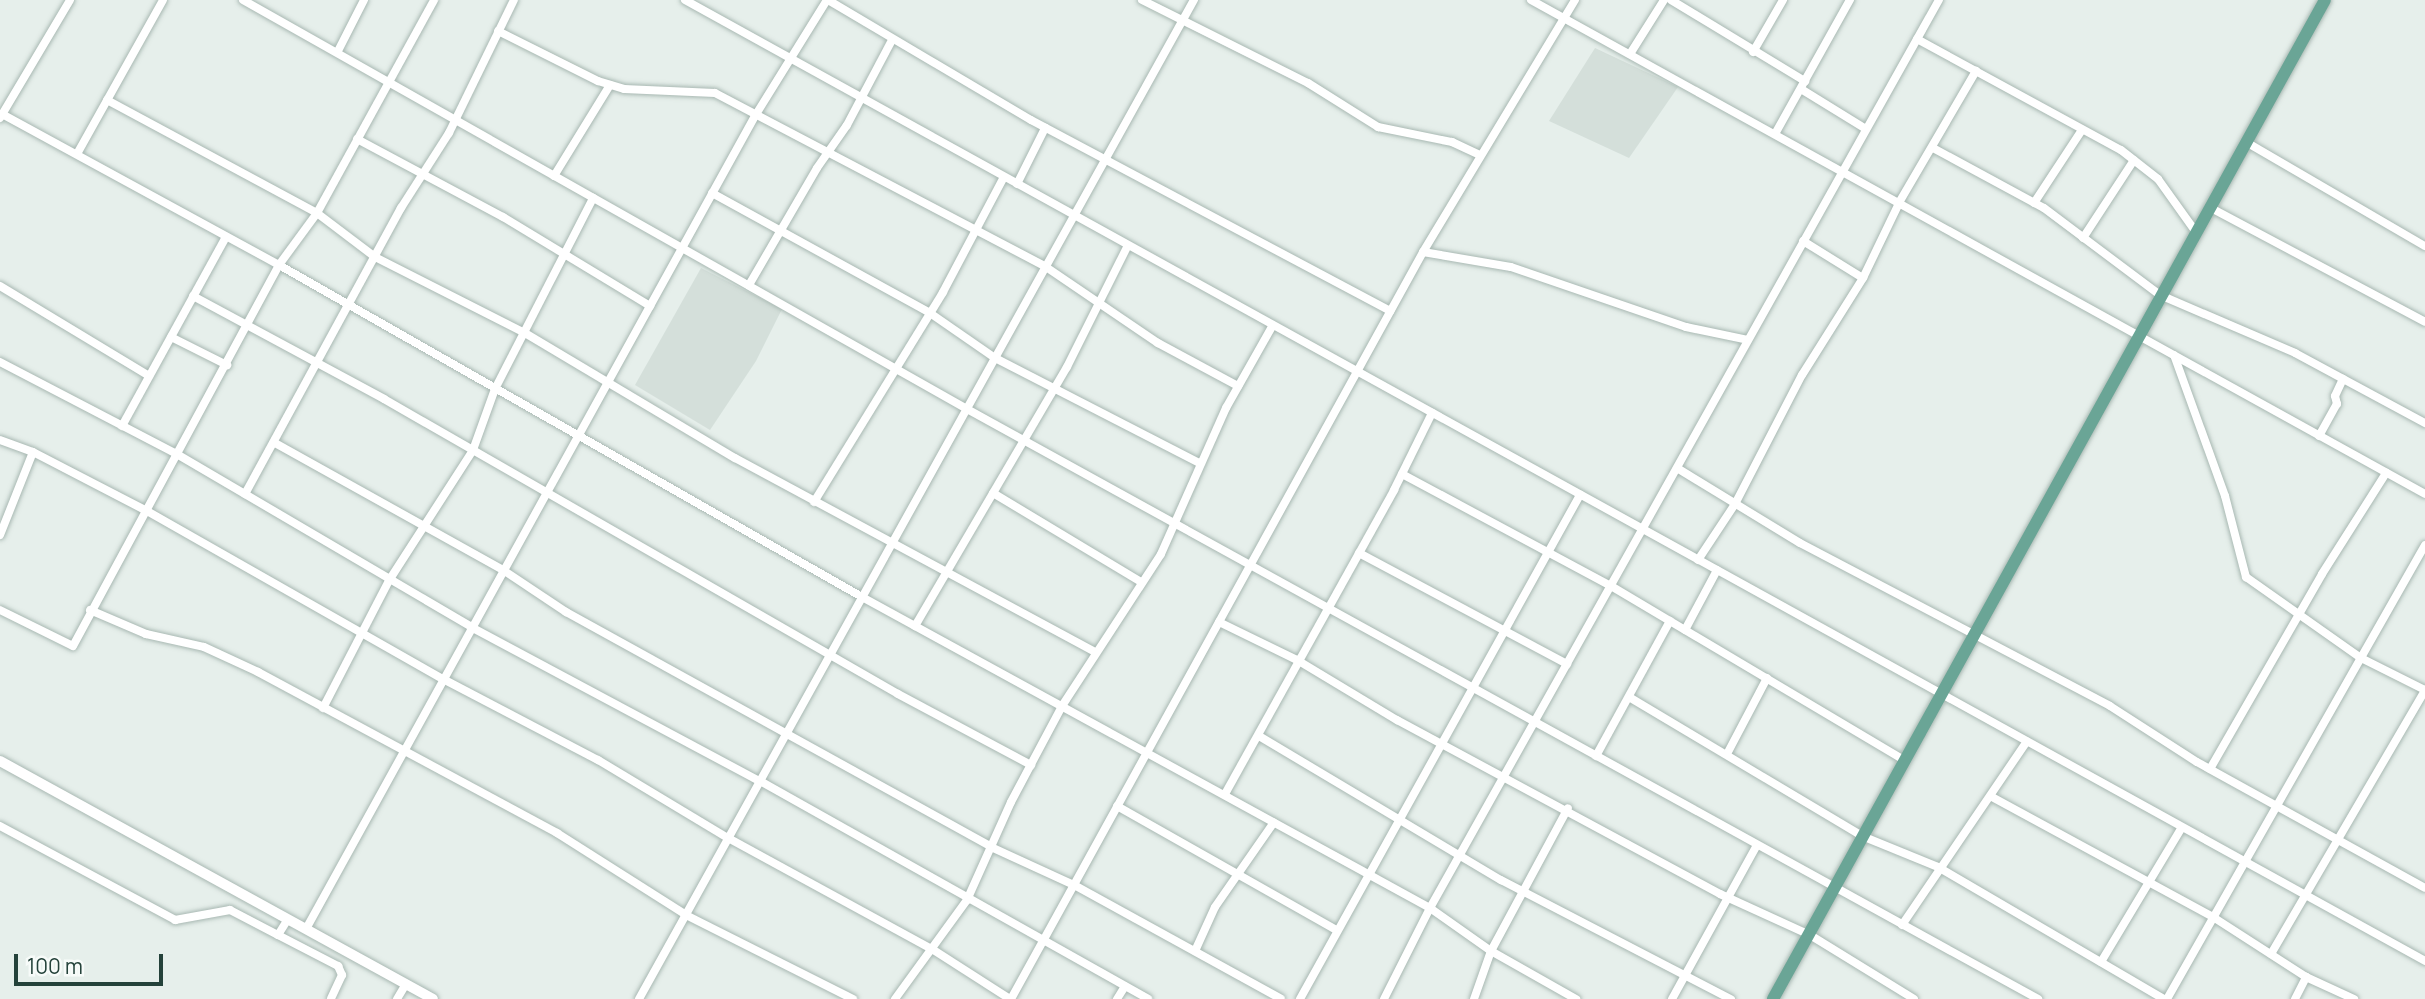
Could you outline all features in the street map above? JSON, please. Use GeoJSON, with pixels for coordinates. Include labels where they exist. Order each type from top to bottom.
{"type":"FeatureCollection","features":[{"type":"Feature","properties":{"kind":"main road"},"geometry":{"type":"LineString","coordinates":[[1773,999],[2137,335],[2211,208],[2325,0]]}},
{"type":"Feature","properties":{"kind":"street"},"geometry":{"type":"LineString","coordinates":[[70,0],[1,116],[279,265],[862,597],[1430,908],[1491,951],[1576,999]]}},
{"type":"Feature","properties":{"kind":"street"},"geometry":{"type":"LineString","coordinates":[[77,155],[163,0]]}},
{"type":"Feature","properties":{"kind":"street"},"geometry":{"type":"LineString","coordinates":[[243,0],[338,51],[967,409],[2038,999]]}},
{"type":"Feature","properties":{"kind":"street"},"geometry":{"type":"LineString","coordinates":[[338,51],[364,0]]}},
{"type":"Feature","properties":{"kind":"street"},"geometry":{"type":"LineString","coordinates":[[0,610],[67,646],[73,646],[90,610],[147,511],[175,453],[250,326],[279,265],[317,213],[386,79],[433,0]]}},
{"type":"Feature","properties":{"kind":"street"},"geometry":{"type":"LineString","coordinates":[[245,494],[275,443],[316,361],[455,120],[514,0]]}},
{"type":"Feature","properties":{"kind":"street"},"geometry":{"type":"LineString","coordinates":[[685,0],[2425,961]]}},
{"type":"Feature","properties":{"kind":"street"},"geometry":{"type":"LineString","coordinates":[[306,929],[712,192],[755,116],[828,0],[1045,128],[1390,311]]}},
{"type":"Feature","properties":{"kind":"street"},"geometry":{"type":"LineString","coordinates":[[1142,0],[1181,23],[1247,51],[1378,127],[1452,142],[1479,155]]}},
{"type":"Feature","properties":{"kind":"street"},"geometry":{"type":"LineString","coordinates":[[639,999],[1194,0]]}},
{"type":"Feature","properties":{"kind":"street"},"geometry":{"type":"LineString","coordinates":[[1531,0],[1900,201],[2425,494]]}},
{"type":"Feature","properties":{"kind":"street"},"geometry":{"type":"LineString","coordinates":[[0,440],[33,452],[147,511],[443,679],[598,760],[728,838],[932,949],[1010,999],[1423,252],[1479,155],[1530,82],[1575,0]]}},
{"type":"Feature","properties":{"kind":"street"},"geometry":{"type":"LineString","coordinates":[[1630,54],[1664,0]]}},
{"type":"Feature","properties":{"kind":"street"},"geometry":{"type":"LineString","coordinates":[[1671,0],[1866,129]]}},
{"type":"Feature","properties":{"kind":"street"},"geometry":{"type":"LineString","coordinates":[[1753,52],[1783,0]]}},
{"type":"Feature","properties":{"kind":"street"},"geometry":{"type":"LineString","coordinates":[[1384,999],[1460,854],[1939,0]]}},
{"type":"Feature","properties":{"kind":"street"},"geometry":{"type":"LineString","coordinates":[[1775,134],[1848,1]]}},
{"type":"Feature","properties":{"kind":"street"},"geometry":{"type":"LineString","coordinates":[[498,31],[610,85],[642,92],[715,93],[1045,267],[1158,343],[1238,386]]}},
{"type":"Feature","properties":{"kind":"street"},"geometry":{"type":"LineString","coordinates":[[1917,39],[2134,160],[2158,179],[2196,232]]}},
{"type":"Feature","properties":{"kind":"street"},"geometry":{"type":"LineString","coordinates":[[749,285],[862,99],[892,40]]}},
{"type":"Feature","properties":{"kind":"street"},"geometry":{"type":"LineString","coordinates":[[1698,560],[1735,504],[1802,375],[1863,278],[1900,201],[1976,71]]}},
{"type":"Feature","properties":{"kind":"street"},"geometry":{"type":"LineString","coordinates":[[554,176],[610,85]]}},
{"type":"Feature","properties":{"kind":"street"},"geometry":{"type":"LineString","coordinates":[[107,100],[317,213],[375,257],[524,332],[814,502],[1095,652]]}},
{"type":"Feature","properties":{"kind":"street"},"geometry":{"type":"LineString","coordinates":[[1017,184],[1045,128]]}},
{"type":"Feature","properties":{"kind":"street"},"geometry":{"type":"LineString","coordinates":[[2034,202],[2082,130]]}},
{"type":"Feature","properties":{"kind":"street"},"geometry":{"type":"LineString","coordinates":[[357,139],[566,255],[650,306]]}},
{"type":"Feature","properties":{"kind":"street"},"geometry":{"type":"LineString","coordinates":[[2246,142],[2425,246]]}},
{"type":"Feature","properties":{"kind":"street"},"geometry":{"type":"LineString","coordinates":[[1933,148],[2034,202],[2160,295],[2343,379],[2425,423]]}},
{"type":"Feature","properties":{"kind":"street"},"geometry":{"type":"LineString","coordinates":[[2083,238],[2134,160]]}},
{"type":"Feature","properties":{"kind":"street"},"geometry":{"type":"LineString","coordinates":[[814,502],[930,313],[1004,177]]}},
{"type":"Feature","properties":{"kind":"street"},"geometry":{"type":"LineString","coordinates":[[712,192],[930,313],[995,358],[1056,386],[1199,463]]}},
{"type":"Feature","properties":{"kind":"street"},"geometry":{"type":"LineString","coordinates":[[323,708],[390,579],[473,450],[495,390],[593,198]]}},
{"type":"Feature","properties":{"kind":"street"},"geometry":{"type":"LineString","coordinates":[[2211,208],[2425,322]]}},
{"type":"Feature","properties":{"kind":"street"},"geometry":{"type":"LineString","coordinates":[[122,426],[226,237]]}},
{"type":"Feature","properties":{"kind":"street"},"geometry":{"type":"LineString","coordinates":[[1803,242],[1863,278]]}},
{"type":"Feature","properties":{"kind":"street"},"geometry":{"type":"LineString","coordinates":[[915,626],[1056,386],[1128,245]]}},
{"type":"Feature","properties":{"kind":"street"},"geometry":{"type":"LineString","coordinates":[[1423,252],[1511,267],[1686,327],[1748,340]]}},
{"type":"Feature","properties":{"kind":"street"},"geometry":{"type":"LineString","coordinates":[[0,286],[149,376]]}},
{"type":"Feature","properties":{"kind":"street"},"geometry":{"type":"LineString","coordinates":[[193,296],[316,361],[830,654],[1031,765]]}},
{"type":"Feature","properties":{"kind":"street"},"geometry":{"type":"LineString","coordinates":[[895,999],[967,900],[1062,706],[1161,554],[1199,463],[1273,325]]}},
{"type":"Feature","properties":{"kind":"street"},"geometry":{"type":"LineString","coordinates":[[171,337],[227,365]]}},
{"type":"Feature","properties":{"kind":"street"},"geometry":{"type":"LineString","coordinates":[[2174,355],[2225,496],[2246,577],[2298,617],[2361,658],[2425,690],[2271,954]]}},
{"type":"Feature","properties":{"kind":"street"},"geometry":{"type":"LineString","coordinates":[[0,362],[175,453],[471,627],[760,781],[967,900],[1148,999]]}},
{"type":"Feature","properties":{"kind":"street"},"geometry":{"type":"LineString","coordinates":[[2319,436],[2337,404],[2335,396],[2343,379]]}},
{"type":"Feature","properties":{"kind":"street"},"geometry":{"type":"LineString","coordinates":[[1225,794],[1402,474],[1432,413]]}},
{"type":"Feature","properties":{"kind":"street"},"geometry":{"type":"LineString","coordinates":[[275,443],[503,570],[566,612],[991,847],[1074,885],[1280,999]]}},
{"type":"Feature","properties":{"kind":"street"},"geometry":{"type":"LineString","coordinates":[[0,535],[33,452]]}},
{"type":"Feature","properties":{"kind":"street"},"geometry":{"type":"LineString","coordinates":[[1676,468],[1971,637],[2110,706],[2210,769],[2425,888]]}},
{"type":"Feature","properties":{"kind":"street"},"geometry":{"type":"LineString","coordinates":[[2210,769],[2386,473]]}},
{"type":"Feature","properties":{"kind":"street"},"geometry":{"type":"LineString","coordinates":[[1402,474],[1611,586],[1904,760]]}},
{"type":"Feature","properties":{"kind":"street"},"geometry":{"type":"LineString","coordinates":[[993,493],[1142,582]]}},
{"type":"Feature","properties":{"kind":"street"},"geometry":{"type":"LineString","coordinates":[[1300,999],[1367,873],[1401,819],[1580,495]]}},
{"type":"Feature","properties":{"kind":"street"},"geometry":{"type":"LineString","coordinates":[[1629,697],[1862,836],[1938,867],[2165,999],[2425,545]]}},
{"type":"Feature","properties":{"kind":"street"},"geometry":{"type":"LineString","coordinates":[[1359,553],[1567,664]]}},
{"type":"Feature","properties":{"kind":"street"},"geometry":{"type":"LineString","coordinates":[[1685,630],[1717,570]]}},
{"type":"Feature","properties":{"kind":"street"},"geometry":{"type":"LineString","coordinates":[[90,610],[146,634],[204,647],[557,834],[686,915],[853,999]]}},
{"type":"Feature","properties":{"kind":"street"},"geometry":{"type":"LineString","coordinates":[[1596,756],[1670,621]]}},
{"type":"Feature","properties":{"kind":"street"},"geometry":{"type":"LineString","coordinates":[[1219,622],[1297,660],[1442,743],[1568,808],[1728,897],[1810,935],[1914,999]]}},
{"type":"Feature","properties":{"kind":"street"},"geometry":{"type":"LineString","coordinates":[[1727,754],[1767,678]]}},
{"type":"Feature","properties":{"kind":"street"},"geometry":{"type":"LineString","coordinates":[[1259,736],[1524,892],[1731,999]]}},
{"type":"Feature","properties":{"kind":"street"},"geometry":{"type":"LineString","coordinates":[[1902,925],[1938,867],[1992,797],[2027,741]]}},
{"type":"Feature","properties":{"kind":"street"},"geometry":{"type":"LineString","coordinates":[[0,761],[433,999]]}},
{"type":"Feature","properties":{"kind":"street"},"geometry":{"type":"LineString","coordinates":[[1992,797],[2213,917],[2306,977],[2354,999]]}},
{"type":"Feature","properties":{"kind":"street"},"geometry":{"type":"LineString","coordinates":[[1117,806],[1336,930]]}},
{"type":"Feature","properties":{"kind":"street"},"geometry":{"type":"LineString","coordinates":[[1474,999],[1491,951],[1568,808]]}},
{"type":"Feature","properties":{"kind":"street"},"geometry":{"type":"LineString","coordinates":[[1195,951],[1215,907],[1240,876],[1274,822]]}},
{"type":"Feature","properties":{"kind":"street"},"geometry":{"type":"LineString","coordinates":[[0,826],[175,920],[230,910],[338,966],[342,975],[331,999]]}},
{"type":"Feature","properties":{"kind":"street"},"geometry":{"type":"LineString","coordinates":[[2101,962],[2182,827]]}},
{"type":"Feature","properties":{"kind":"street"},"geometry":{"type":"LineString","coordinates":[[1672,999],[1756,845]]}},
{"type":"Feature","properties":{"kind":"street"},"geometry":{"type":"LineString","coordinates":[[278,935],[288,919]]}},
{"type":"Feature","properties":{"kind":"street"},"geometry":{"type":"LineString","coordinates":[[2295,999],[2306,977]]}},
{"type":"Feature","properties":{"kind":"street"},"geometry":{"type":"LineString","coordinates":[[397,999],[406,984]]}},
{"type":"Feature","properties":{"kind":"street"},"geometry":{"type":"LineString","coordinates":[[1117,999],[1125,986]]}},
{"type":"Feature","properties":{"kind":"shaded area"},"geometry":{"type":"Polygon","coordinates":[[[1595,48],[1678,87],[1629,158],[1549,121],[1595,48]]]}},
{"type":"Feature","properties":{"kind":"shaded area"},"geometry":{"type":"Polygon","coordinates":[[[701,268],[782,309],[756,361],[710,430],[635,385],[701,268]]]}}]}
